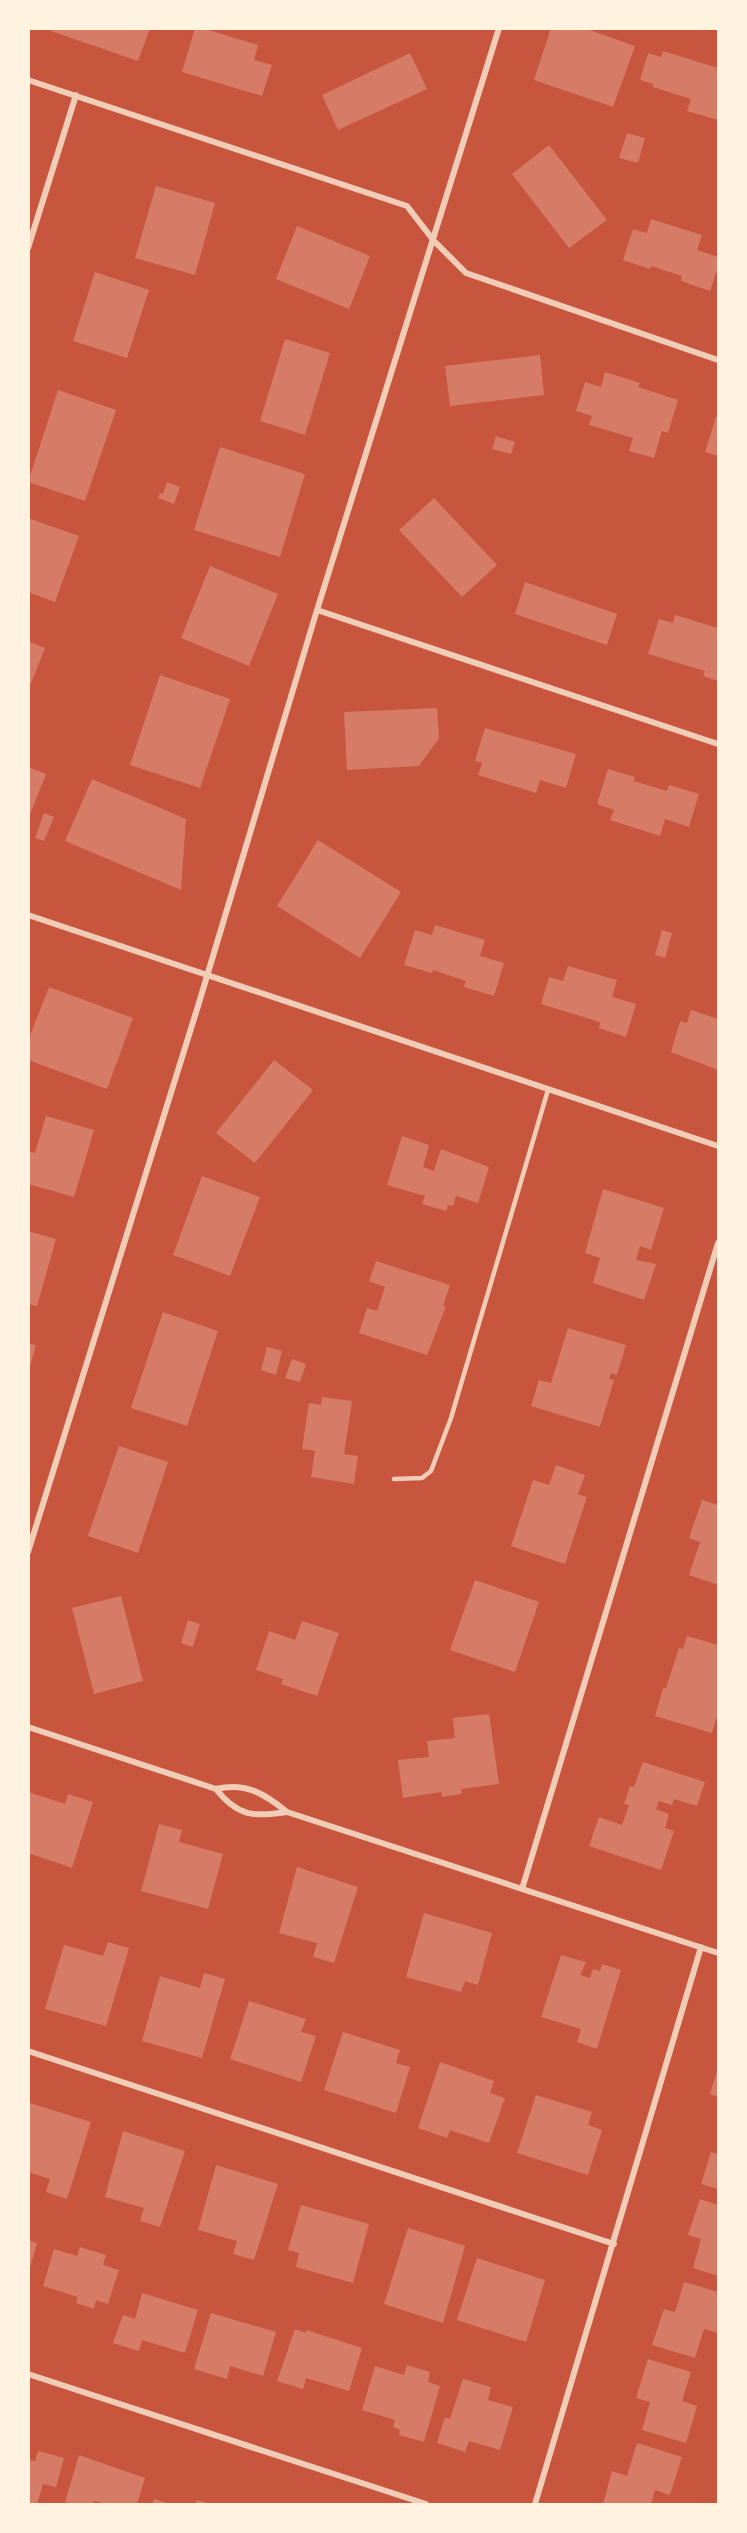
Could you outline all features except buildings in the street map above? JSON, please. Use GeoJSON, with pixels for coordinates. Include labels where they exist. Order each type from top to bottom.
{"type":"FeatureCollection","features":[{"type":"Feature","properties":{"kind":"street"},"geometry":{"type":"LineString","coordinates":[[28,1552],[207,975],[317,610],[499,28]]}},
{"type":"Feature","properties":{"kind":"street"},"geometry":{"type":"LineString","coordinates":[[28,80],[407,207],[434,241],[466,273],[718,360]]}},
{"type":"Feature","properties":{"kind":"street"},"geometry":{"type":"LineString","coordinates":[[28,248],[76,95]]}},
{"type":"Feature","properties":{"kind":"street"},"geometry":{"type":"LineString","coordinates":[[317,610],[718,744]]}},
{"type":"Feature","properties":{"kind":"street"},"geometry":{"type":"LineString","coordinates":[[28,915],[718,1146]]}},
{"type":"Feature","properties":{"kind":"street"},"geometry":{"type":"LineString","coordinates":[[522,1889],[718,1242]]}},
{"type":"Feature","properties":{"kind":"street"},"geometry":{"type":"LineString","coordinates":[[28,1727],[216,1789],[236,1786],[252,1789],[265,1795],[287,1812],[718,1953]]}},
{"type":"Feature","properties":{"kind":"street"},"geometry":{"type":"LineString","coordinates":[[216,1789],[226,1802],[244,1812],[263,1815],[287,1812]]}},
{"type":"Feature","properties":{"kind":"street"},"geometry":{"type":"LineString","coordinates":[[535,2505],[701,1947]]}},
{"type":"Feature","properties":{"kind":"street"},"geometry":{"type":"LineString","coordinates":[[28,2051],[614,2244]]}},
{"type":"Feature","properties":{"kind":"street"},"geometry":{"type":"LineString","coordinates":[[28,2374],[426,2505]]}},
{"type":"Feature","properties":{"kind":"lane"},"geometry":{"type":"LineString","coordinates":[[394,1479],[422,1478],[430,1471],[450,1418],[548,1090]]}}]}
